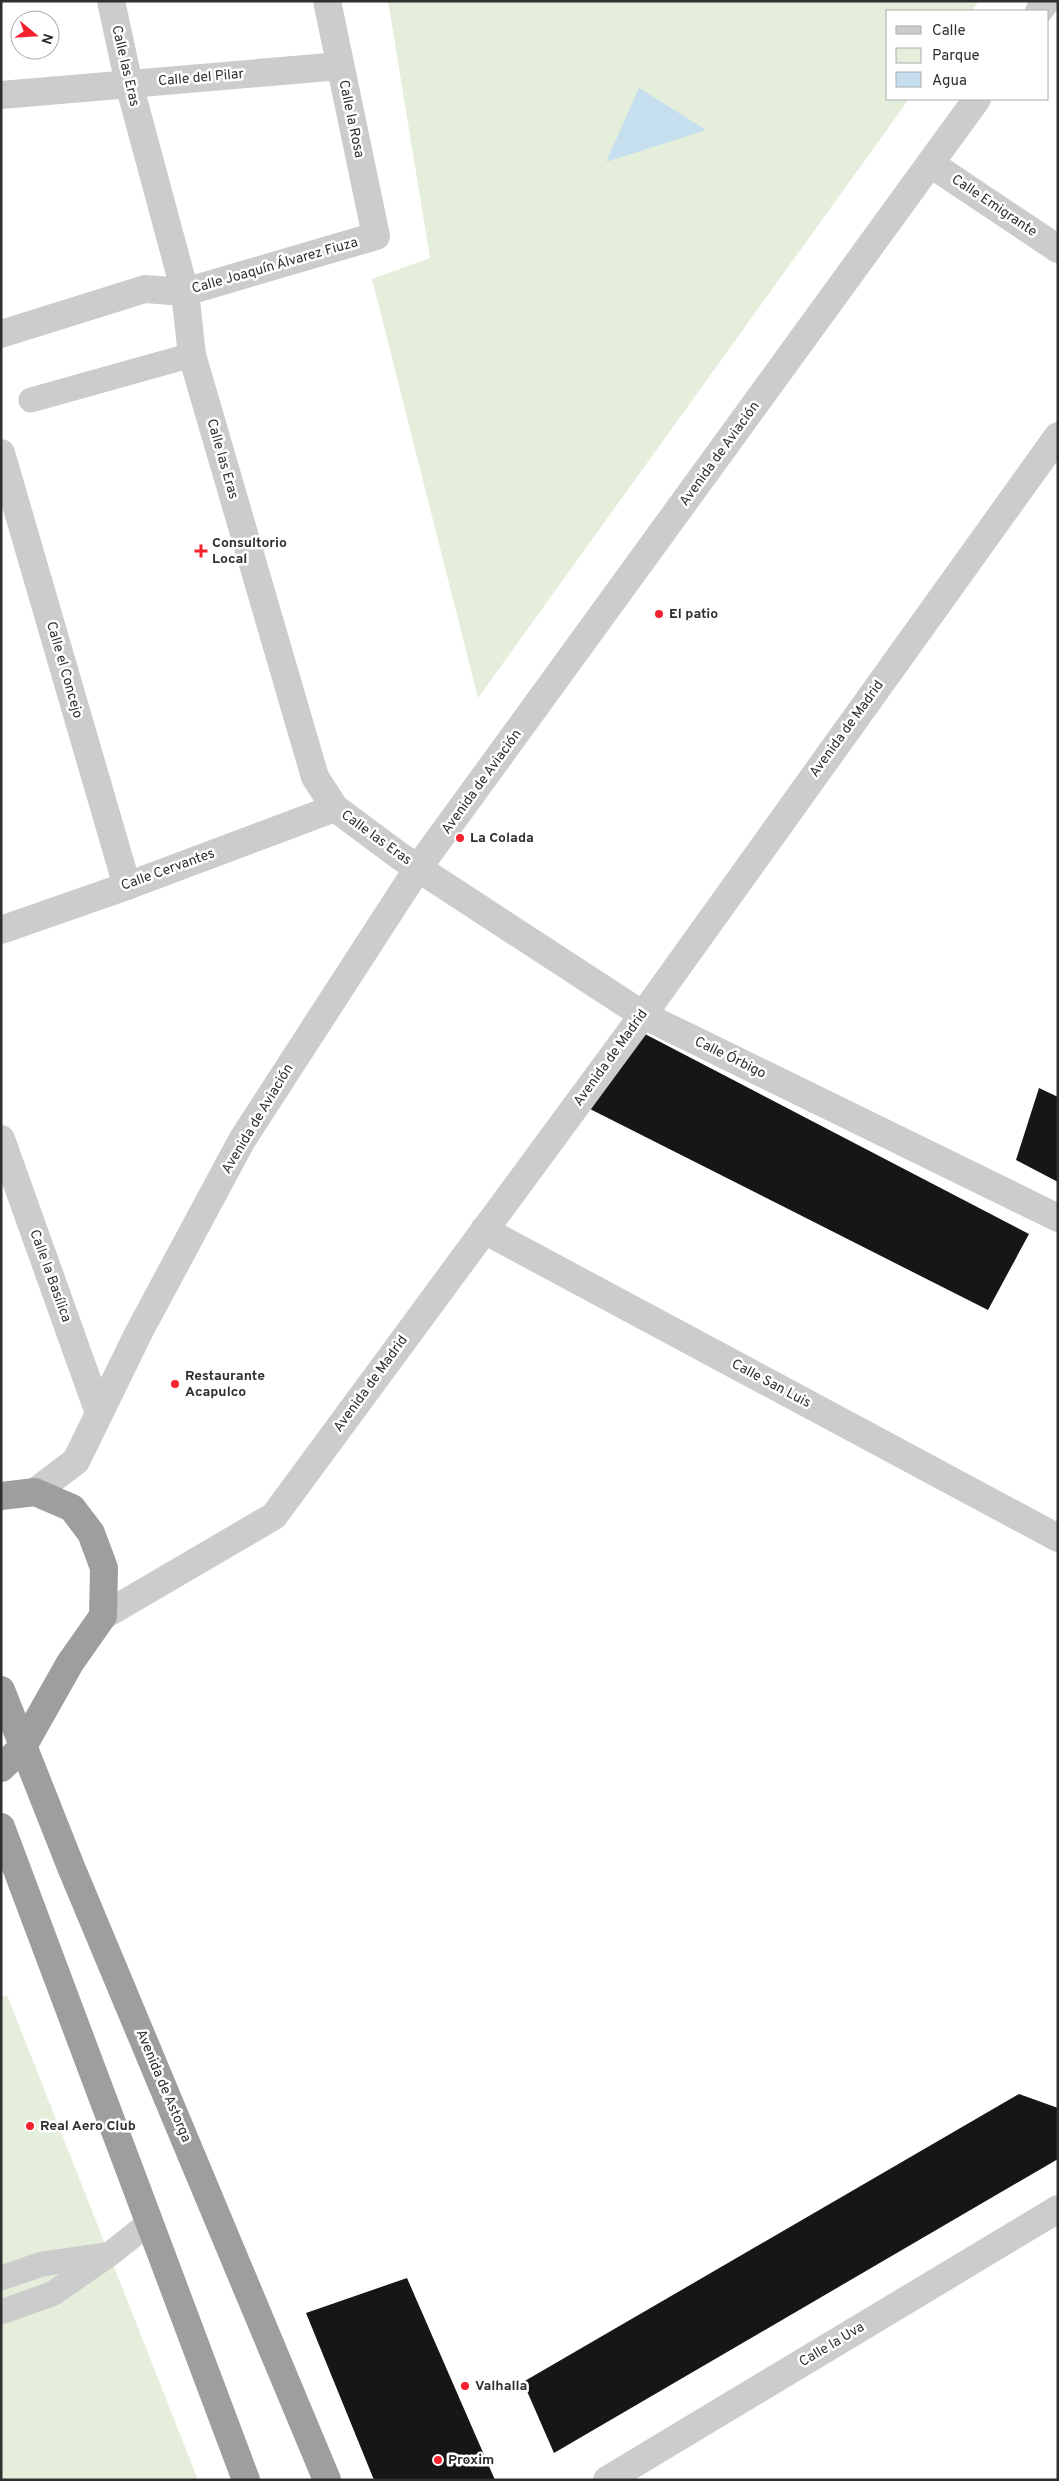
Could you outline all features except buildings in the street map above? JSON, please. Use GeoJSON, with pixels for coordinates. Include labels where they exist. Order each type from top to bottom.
{"type":"FeatureCollection","features":[{"type":"Feature","properties":{"kind":"highway"},"geometry":{"type":"LineString","coordinates":[[1,1496],[35,1492],[72,1508],[91,1534],[104,1568],[103,1616],[70,1663],[22,1748],[1,1768]]}},
{"type":"Feature","properties":{"kind":"highway","name":"Avenida de Astorga"},"geometry":{"type":"LineString","coordinates":[[1,1690],[22,1748],[327,2480]]}},
{"type":"Feature","properties":{"kind":"highway"},"geometry":{"type":"LineString","coordinates":[[1,1827],[246,2480]]}},
{"type":"Feature","properties":{"kind":"street","name":"Calle las Eras"},"geometry":{"type":"LineString","coordinates":[[110,1],[129,84],[185,292],[192,355],[315,778],[335,808],[418,868]]}},
{"type":"Feature","properties":{"kind":"street","name":"Calle la Rosa"},"geometry":{"type":"LineString","coordinates":[[327,1],[376,236]]}},
{"type":"Feature","properties":{"kind":"street","name":"Calle del Pilar"},"geometry":{"type":"LineString","coordinates":[[1,95],[340,66]]}},
{"type":"Feature","properties":{"kind":"street","name":"Avenida de Aviación"},"geometry":{"type":"LineString","coordinates":[[35,1492],[76,1461],[139,1332],[242,1140],[418,868],[976,100]]}},
{"type":"Feature","properties":{"kind":"street","name":"Calle Emigrante"},"geometry":{"type":"LineString","coordinates":[[931,164],[1058,249]]}},
{"type":"Feature","properties":{"kind":"street","name":"Calle Joaquín Álvarez Fiuza"},"geometry":{"type":"LineString","coordinates":[[1,334],[145,289],[185,292],[376,236]]}},
{"type":"Feature","properties":{"kind":"street","name":"Avenida de Madrid"},"geometry":{"type":"LineString","coordinates":[[103,1616],[274,1516],[643,1015],[1058,436]]}},
{"type":"Feature","properties":{"kind":"street","name":"Calle el Concejo"},"geometry":{"type":"LineString","coordinates":[[1,454],[127,886]]}},
{"type":"Feature","properties":{"kind":"street","name":"Calle Cervantes"},"geometry":{"type":"LineString","coordinates":[[1,930],[127,886],[335,808]]}},
{"type":"Feature","properties":{"kind":"street","name":"Calle Órbigo"},"geometry":{"type":"LineString","coordinates":[[418,868],[643,1015],[1058,1218]]}},
{"type":"Feature","properties":{"kind":"street","name":"Calle la Basílica"},"geometry":{"type":"LineString","coordinates":[[1,1140],[100,1413]]}},
{"type":"Feature","properties":{"kind":"street","name":"Calle San Luis"},"geometry":{"type":"LineString","coordinates":[[484,1230],[1058,1538]]}},
{"type":"Feature","properties":{"kind":"street","name":"Calle la Uva"},"geometry":{"type":"LineString","coordinates":[[607,2480],[1058,2210]]}},
{"type":"Feature","properties":{"kind":"lane"},"geometry":{"type":"LineString","coordinates":[[31,400],[192,355]]}},
{"type":"Feature","properties":{"kind":"lane"},"geometry":{"type":"LineString","coordinates":[[1,2312],[52,2294],[110,2254],[149,2222]]}},
{"type":"Feature","properties":{"kind":"lane"},"geometry":{"type":"LineString","coordinates":[[1,2278],[42,2264],[110,2254]]}},
{"type":"Feature","properties":{"kind":"green space"},"geometry":{"type":"Polygon","coordinates":[[[388,1],[979,1],[973,10],[886,10],[886,100],[908,100],[478,698],[372,279],[430,258],[388,1]]]}},
{"type":"Feature","properties":{"kind":"green space","name":"Real Aero Club"},"geometry":{"type":"Polygon","coordinates":[[[7,1995],[198,2480],[1,2480],[1,1998],[7,1995]]]}},
{"type":"Feature","properties":{"kind":"water"},"geometry":{"type":"Polygon","coordinates":[[[639,88],[706,130],[606,162],[639,88]]]}},
{"type":"Feature","properties":{"kind":"place","name":"Consultorio Local"},"geometry":{"type":"Point","coordinates":[201,551]}},
{"type":"Feature","properties":{"kind":"place","name":"El patio"},"geometry":{"type":"Point","coordinates":[659,614]}},
{"type":"Feature","properties":{"kind":"place","name":"La Colada"},"geometry":{"type":"Point","coordinates":[460,838]}},
{"type":"Feature","properties":{"kind":"place","name":"Restaurante Acapulco"},"geometry":{"type":"Point","coordinates":[175,1384]}},
{"type":"Feature","properties":{"kind":"place","name":"Real Aero Club"},"geometry":{"type":"Point","coordinates":[30,2126]}},
{"type":"Feature","properties":{"kind":"place","name":"Valhalla"},"geometry":{"type":"Point","coordinates":[465,2386]}},
{"type":"Feature","properties":{"kind":"place","name":"Proxim"},"geometry":{"type":"Point","coordinates":[438,2460]}}]}
